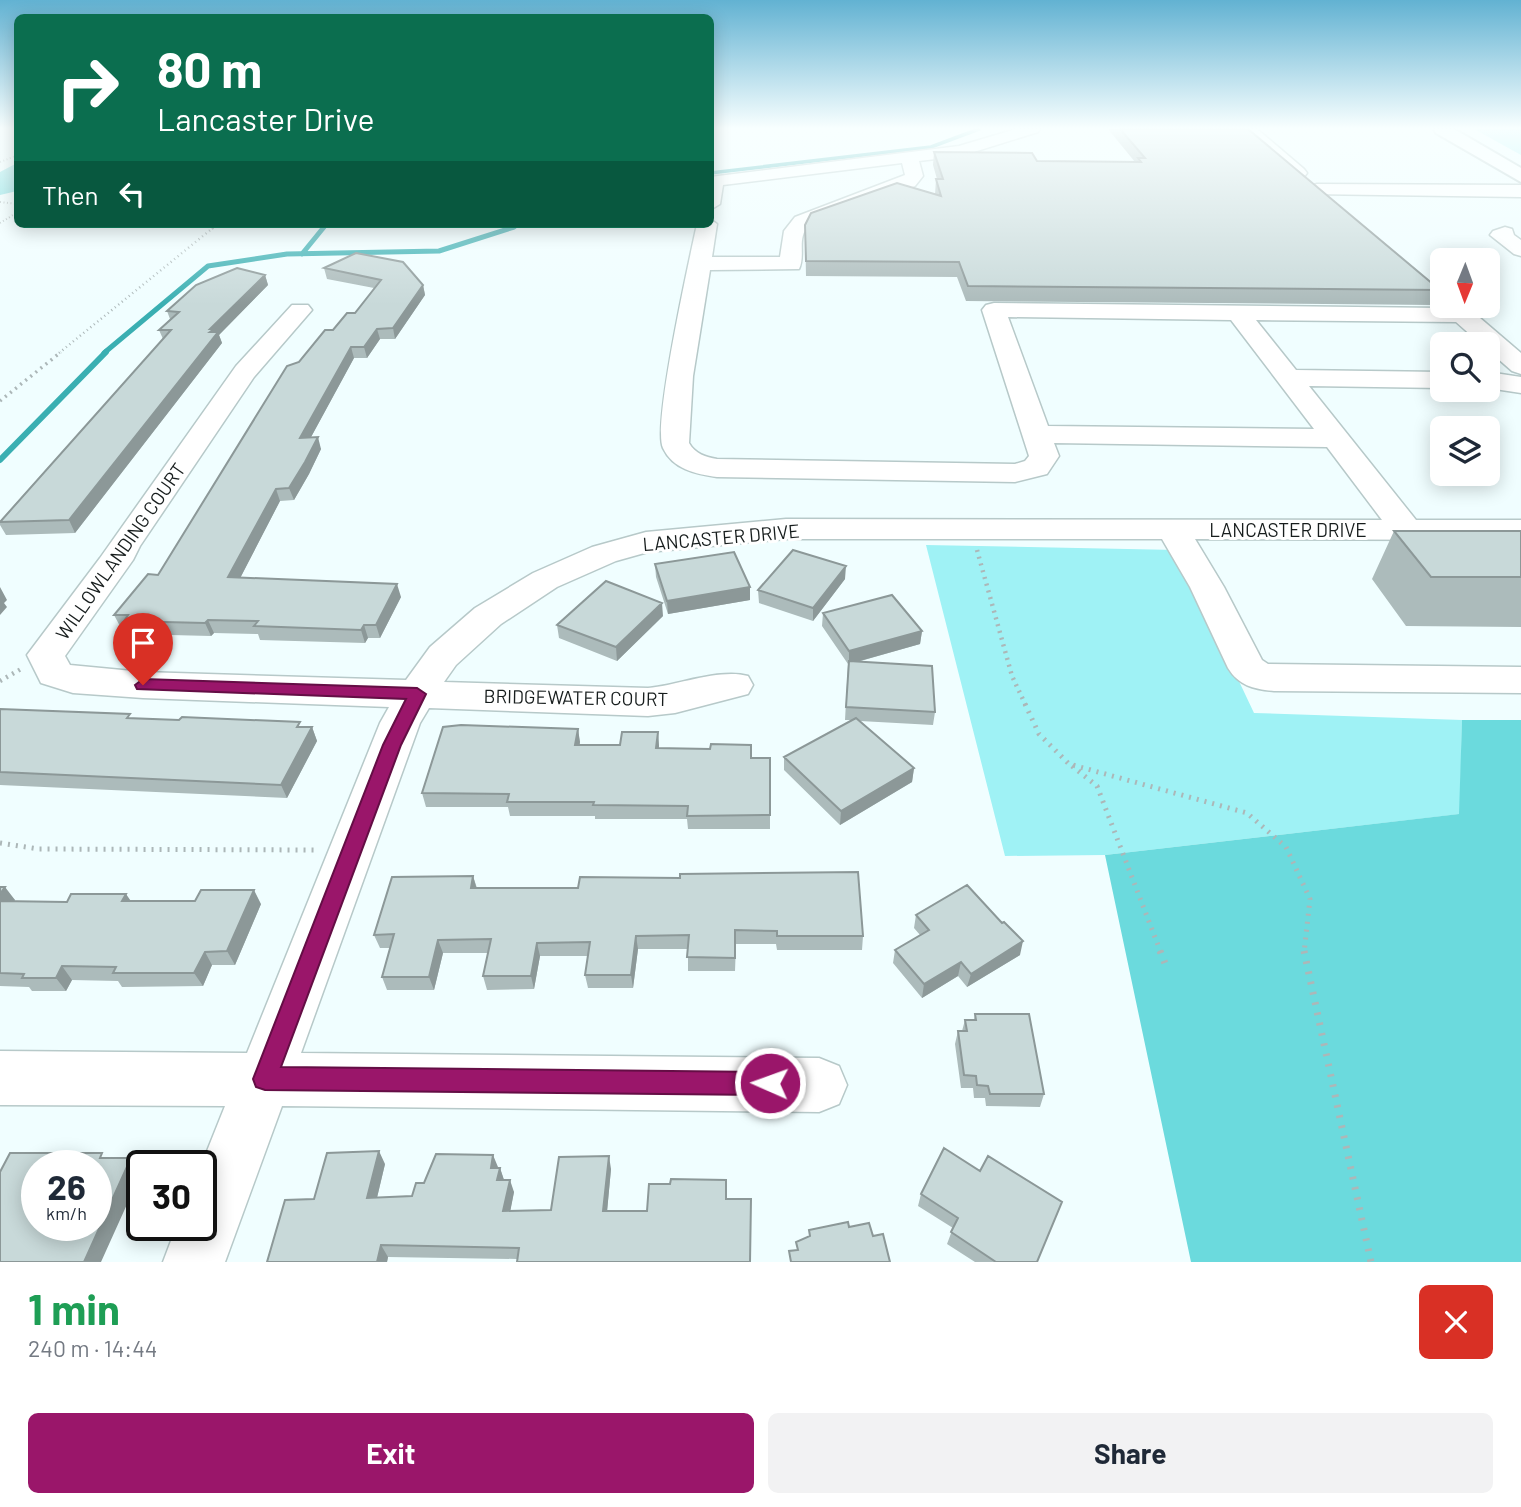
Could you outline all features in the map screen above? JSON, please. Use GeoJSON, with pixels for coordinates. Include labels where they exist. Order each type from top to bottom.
{"type":"FeatureCollection","features":[{"type":"Feature","properties":{"kind":"street"},"geometry":{"type":"LineString","coordinates":[[700,263],[791,264],[791,233],[796,224],[892,188]]}},
{"type":"Feature","properties":{"kind":"street"},"geometry":{"type":"LineString","coordinates":[[1323,188],[1333,196],[1364,203],[1399,203],[1404,199],[1398,195],[1521,197]]}},
{"type":"Feature","properties":{"kind":"street"},"geometry":{"type":"LineString","coordinates":[[1333,196],[1521,191]]}},
{"type":"Feature","properties":{"kind":"street"},"geometry":{"type":"LineString","coordinates":[[706,228],[680,376],[675,441],[679,452],[692,462],[726,469],[1018,473],[1034,469],[1043,461],[1037,434],[994,310],[1238,313],[1430,304]]}},
{"type":"Feature","properties":{"kind":"street"},"geometry":{"type":"LineString","coordinates":[[1505,233],[1500,235],[1521,250]]}},
{"type":"Feature","properties":{"kind":"street","name":"WILLOWLANDING COURT"},"geometry":{"type":"LineString","coordinates":[[300,310],[244,372],[123,545],[116,560],[46,655],[55,674],[73,680],[143,685],[417,694]]}},
{"type":"Feature","properties":{"kind":"street"},"geometry":{"type":"LineString","coordinates":[[1238,313],[1400,529],[1433,554],[1448,558],[1495,559],[1508,549],[1514,530]]}},
{"type":"Feature","properties":{"kind":"street"},"geometry":{"type":"LineString","coordinates":[[1465,318],[1521,366]]}},
{"type":"Feature","properties":{"kind":"street"},"geometry":{"type":"LineString","coordinates":[[1288,378],[1430,380]]}},
{"type":"Feature","properties":{"kind":"street"},"geometry":{"type":"LineString","coordinates":[[1500,382],[1521,385]]}},
{"type":"Feature","properties":{"kind":"street"},"geometry":{"type":"LineString","coordinates":[[1037,434],[1333,438]]}},
{"type":"Feature","properties":{"kind":"street","name":"LANCASTER DRIVE"},"geometry":{"type":"LineString","coordinates":[[194,1262],[400,723],[443,656],[488,616],[545,580],[604,554],[646,542],[786,528],[1400,529]]}},
{"type":"Feature","properties":{"kind":"street"},"geometry":{"type":"LineString","coordinates":[[1172,529],[1207,587],[1247,668],[1258,676],[1521,680]]}},
{"type":"Feature","properties":{"kind":"street","name":"BRIDGEWATER COURT"},"geometry":{"type":"LineString","coordinates":[[417,694],[648,702],[675,699],[734,685]]}},
{"type":"Feature","properties":{"kind":"street"},"geometry":{"type":"LineString","coordinates":[[0,1078],[720,1082],[820,1085]]}},
{"type":"Feature","properties":{"kind":"path"},"geometry":{"type":"LineString","coordinates":[[0,401],[213,228]]}},
{"type":"Feature","properties":{"kind":"path"},"geometry":{"type":"LineString","coordinates":[[971,529],[1012,676],[1039,734],[1069,764],[1097,786],[1166,966]]}},
{"type":"Feature","properties":{"kind":"path"},"geometry":{"type":"LineString","coordinates":[[1069,764],[1247,813],[1286,847],[1310,899],[1304,951],[1371,1262]]}},
{"type":"Feature","properties":{"kind":"path"},"geometry":{"type":"LineString","coordinates":[[0,843],[38,849],[351,850]]}},
{"type":"Feature","properties":{"kind":"shaded area"},"geometry":{"type":"Polygon","coordinates":[[[0,188],[14,188],[14,192],[0,195],[0,188]]]}},
{"type":"Feature","properties":{"kind":"shaded area"},"geometry":{"type":"Polygon","coordinates":[[[926,545],[1177,550],[1254,713],[1462,720],[1460,814],[1105,855],[1005,856],[926,545]]]}},
{"type":"Feature","properties":{"kind":"shaded area"},"geometry":{"type":"Polygon","coordinates":[[[1462,720],[1521,720],[1521,1262],[1191,1262],[1105,855],[1459,814],[1462,720]]]}},
{"type":"Feature","properties":{"kind":"building"},"geometry":{"type":"Polygon","coordinates":[[[883,188],[914,188],[941,196],[939,188],[1318,188],[1430,282],[1430,290],[968,286],[959,262],[806,261],[805,225],[811,213],[883,188]]]}},
{"type":"Feature","properties":{"kind":"building"},"geometry":{"type":"Polygon","coordinates":[[[356,253],[403,262],[423,285],[393,328],[377,329],[364,347],[351,347],[300,438],[318,437],[305,462],[289,488],[276,489],[228,577],[397,584],[376,625],[364,625],[361,630],[254,626],[258,621],[124,621],[128,615],[114,615],[148,574],[158,575],[287,366],[299,362],[325,330],[333,330],[347,313],[355,313],[381,280],[324,268],[356,253]]]}},
{"type":"Feature","properties":{"kind":"building"},"geometry":{"type":"Polygon","coordinates":[[[237,268],[265,275],[210,329],[214,329],[210,332],[218,332],[69,520],[0,522],[171,330],[159,330],[179,312],[167,311],[196,285],[237,268]]]}},
{"type":"Feature","properties":{"kind":"building"},"geometry":{"type":"Polygon","coordinates":[[[1394,531],[1521,531],[1521,577],[1431,577],[1394,531]]]}},
{"type":"Feature","properties":{"kind":"building"},"geometry":{"type":"Polygon","coordinates":[[[793,550],[846,566],[813,608],[758,590],[793,550]]]}},
{"type":"Feature","properties":{"kind":"building"},"geometry":{"type":"Polygon","coordinates":[[[734,552],[750,587],[667,601],[655,564],[734,552]]]}},
{"type":"Feature","properties":{"kind":"building"},"geometry":{"type":"Polygon","coordinates":[[[606,581],[662,603],[616,647],[557,625],[606,581]]]}},
{"type":"Feature","properties":{"kind":"building"},"geometry":{"type":"Polygon","coordinates":[[[892,595],[922,631],[849,651],[823,613],[892,595]]]}},
{"type":"Feature","properties":{"kind":"building"},"geometry":{"type":"Polygon","coordinates":[[[849,661],[932,666],[935,712],[846,707],[849,661]]]}},
{"type":"Feature","properties":{"kind":"building"},"geometry":{"type":"Polygon","coordinates":[[[0,709],[130,714],[127,718],[179,720],[182,717],[300,722],[297,727],[312,727],[281,785],[0,772],[0,709]]]}},
{"type":"Feature","properties":{"kind":"building"},"geometry":{"type":"Polygon","coordinates":[[[856,718],[914,768],[841,811],[784,757],[856,718]]]}},
{"type":"Feature","properties":{"kind":"building"},"geometry":{"type":"Polygon","coordinates":[[[461,725],[578,729],[575,745],[620,745],[622,732],[658,732],[656,748],[710,749],[711,744],[751,745],[751,758],[770,758],[770,815],[687,816],[688,806],[507,802],[509,794],[422,793],[443,727],[461,725]]]}},
{"type":"Feature","properties":{"kind":"building"},"geometry":{"type":"Polygon","coordinates":[[[858,872],[863,936],[777,936],[777,931],[735,930],[735,958],[687,957],[689,935],[636,936],[631,975],[585,975],[590,942],[537,943],[531,976],[483,976],[491,939],[438,940],[429,977],[382,977],[394,934],[374,935],[392,877],[473,876],[471,888],[578,888],[580,877],[680,878],[680,874],[858,872]]]}},
{"type":"Feature","properties":{"kind":"building"},"geometry":{"type":"Polygon","coordinates":[[[967,885],[1002,923],[1023,941],[971,974],[961,962],[924,984],[895,950],[929,930],[916,915],[967,885]]]}},
{"type":"Feature","properties":{"kind":"building"},"geometry":{"type":"Polygon","coordinates":[[[201,890],[254,890],[227,951],[205,952],[194,973],[113,973],[116,967],[62,966],[56,978],[22,978],[24,974],[0,973],[0,901],[67,902],[71,894],[126,894],[122,901],[195,901],[201,890]]]}},
{"type":"Feature","properties":{"kind":"building"},"geometry":{"type":"Polygon","coordinates":[[[975,1014],[1029,1014],[1044,1094],[990,1094],[988,1086],[977,1085],[976,1076],[964,1075],[958,1031],[967,1031],[965,1020],[976,1020],[975,1014]]]}},
{"type":"Feature","properties":{"kind":"building"},"geometry":{"type":"Polygon","coordinates":[[[944,1148],[980,1171],[988,1156],[1062,1202],[1037,1262],[996,1262],[951,1232],[958,1218],[921,1194],[944,1148]]]}},
{"type":"Feature","properties":{"kind":"building"},"geometry":{"type":"Polygon","coordinates":[[[379,1151],[367,1198],[412,1196],[416,1183],[424,1183],[436,1154],[493,1155],[491,1168],[500,1168],[497,1180],[510,1180],[503,1211],[551,1210],[559,1157],[609,1156],[603,1211],[647,1211],[649,1184],[670,1184],[671,1179],[726,1180],[726,1199],[751,1199],[750,1262],[517,1262],[519,1248],[381,1245],[377,1262],[267,1262],[285,1200],[314,1199],[327,1153],[379,1151]]]}},
{"type":"Feature","properties":{"kind":"building"},"geometry":{"type":"Polygon","coordinates":[[[10,1153],[21,1153],[21,1241],[93,1241],[84,1262],[0,1262],[0,1172],[10,1153]]]}},
{"type":"Feature","properties":{"kind":"building"},"geometry":{"type":"Polygon","coordinates":[[[112,1158],[126,1158],[126,1169],[112,1200],[112,1158]]]}},
{"type":"Feature","properties":{"kind":"building"},"geometry":{"type":"Polygon","coordinates":[[[848,1222],[849,1227],[869,1223],[873,1236],[883,1234],[890,1262],[791,1262],[789,1251],[798,1250],[796,1242],[810,1236],[809,1230],[848,1222]]]}},
{"type":"Feature","properties":{"kind":"waterway"},"geometry":{"type":"LineString","coordinates":[[302,254],[323,228]]}},
{"type":"Feature","properties":{"kind":"waterway"},"geometry":{"type":"LineString","coordinates":[[302,254],[439,251],[511,228]]}},
{"type":"Feature","properties":{"kind":"waterway"},"geometry":{"type":"LineString","coordinates":[[104,353],[208,266],[302,254]]}},
{"type":"Feature","properties":{"kind":"waterway"},"geometry":{"type":"LineString","coordinates":[[0,460],[106,352]]}},
{"type":"Feature","properties":{"kind":"route"},"geometry":{"type":"LineString","coordinates":[[143,685],[417,694],[400,723],[265,1079],[770,1083]]}}]}
